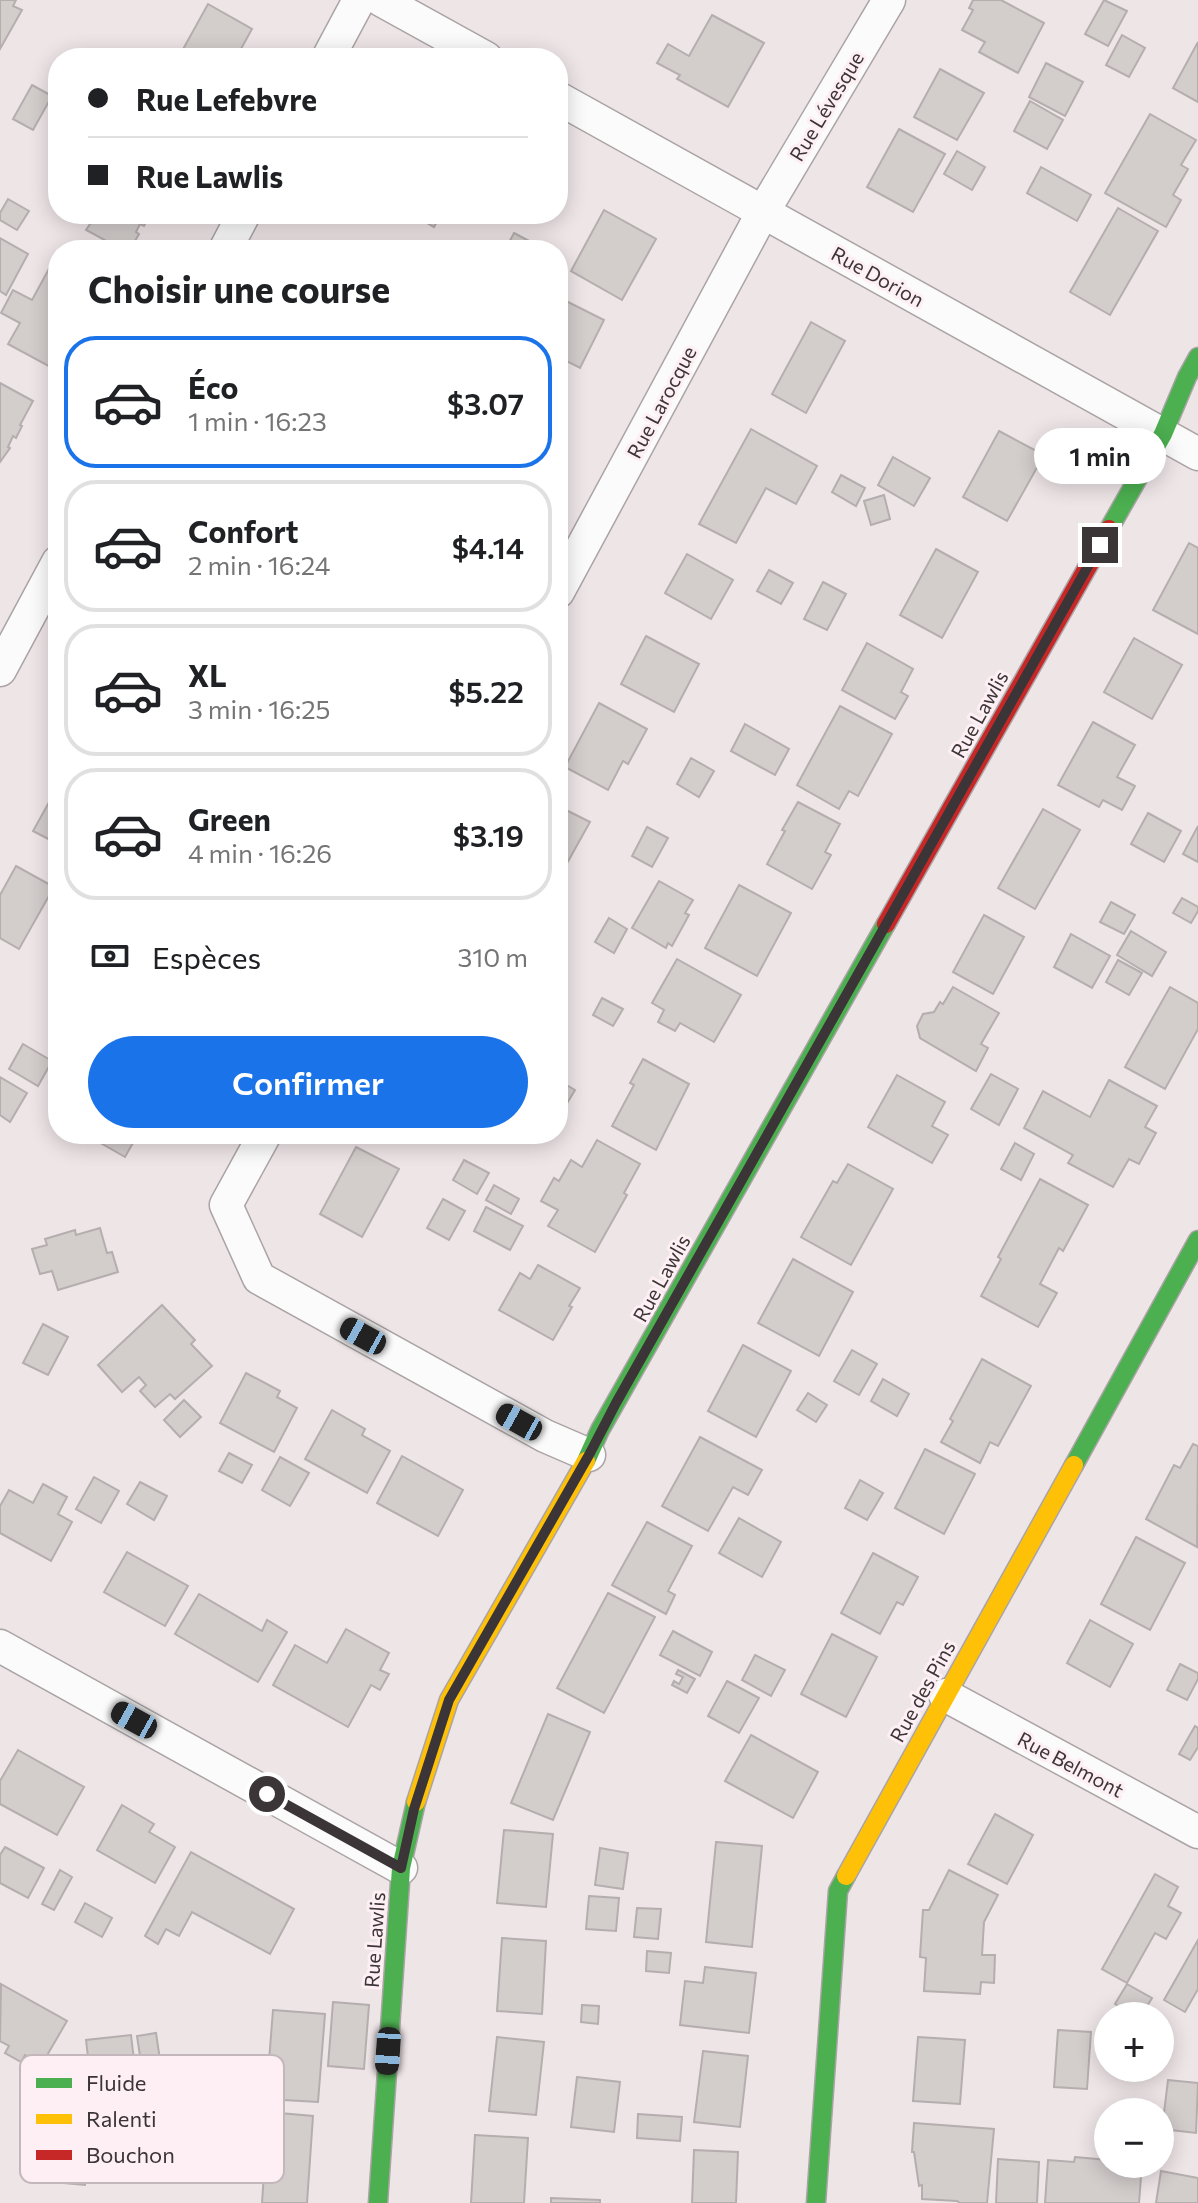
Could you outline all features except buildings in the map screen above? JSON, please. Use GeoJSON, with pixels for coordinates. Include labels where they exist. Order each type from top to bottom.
{"type":"FeatureCollection","features":[{"type":"Feature","properties":{"kind":"street"},"geometry":{"type":"LineString","coordinates":[[333,48],[359,0]]}},
{"type":"Feature","properties":{"kind":"street"},"geometry":{"type":"LineString","coordinates":[[381,0],[468,48]]}},
{"type":"Feature","properties":{"kind":"street","name":"Rue Lévesque"},"geometry":{"type":"LineString","coordinates":[[763,212],[889,0]]}},
{"type":"Feature","properties":{"kind":"street","name":"Rue Dorion"},"geometry":{"type":"LineString","coordinates":[[568,104],[1198,454]]}},
{"type":"Feature","properties":{"kind":"street","name":"Rue Larocque"},"geometry":{"type":"LineString","coordinates":[[568,573],[763,212]]}},
{"type":"Feature","properties":{"kind":"street"},"geometry":{"type":"LineString","coordinates":[[1163,434],[1198,357]]}},
{"type":"Feature","properties":{"kind":"street","name":"Rue Lawlis"},"geometry":{"type":"LineString","coordinates":[[378,2203],[401,1868],[414,1809],[449,1700],[1163,434]]}},
{"type":"Feature","properties":{"kind":"street"},"geometry":{"type":"LineString","coordinates":[[0,670],[48,581]]}},
{"type":"Feature","properties":{"kind":"street"},"geometry":{"type":"LineString","coordinates":[[260,1144],[226,1205],[259,1278],[545,1436],[589,1455]]}},
{"type":"Feature","properties":{"kind":"street","name":"Rue des Pins"},"geometry":{"type":"LineString","coordinates":[[816,2203],[838,1891],[1198,1240]]}},
{"type":"Feature","properties":{"kind":"street"},"geometry":{"type":"LineString","coordinates":[[0,1646],[401,1868]]}},
{"type":"Feature","properties":{"kind":"street","name":"Rue Belmont"},"geometry":{"type":"LineString","coordinates":[[945,1695],[1198,1832]]}},
{"type":"Feature","properties":{"kind":"traffic: fast"},"geometry":{"type":"LineString","coordinates":[[1109,529],[1163,434],[1198,357]]}},
{"type":"Feature","properties":{"kind":"traffic: fast"},"geometry":{"type":"LineString","coordinates":[[586,1461],[600,1430],[886,924]]}},
{"type":"Feature","properties":{"kind":"traffic: fast"},"geometry":{"type":"LineString","coordinates":[[1074,1465],[1198,1240]]}},
{"type":"Feature","properties":{"kind":"traffic: fast"},"geometry":{"type":"LineString","coordinates":[[378,2203],[401,1868],[416,1802]]}},
{"type":"Feature","properties":{"kind":"traffic: fast"},"geometry":{"type":"LineString","coordinates":[[816,2203],[838,1891],[846,1876]]}},
{"type":"Feature","properties":{"kind":"traffic: slow"},"geometry":{"type":"LineString","coordinates":[[416,1802],[449,1700],[586,1461]]}},
{"type":"Feature","properties":{"kind":"traffic: slow"},"geometry":{"type":"LineString","coordinates":[[846,1876],[1074,1465]]}},
{"type":"Feature","properties":{"kind":"traffic: jam"},"geometry":{"type":"LineString","coordinates":[[886,924],[1109,529]]}},
{"type":"Feature","properties":{"kind":"route"},"geometry":{"type":"LineString","coordinates":[[267,1794],[401,1868],[414,1809],[449,1700],[1100,545]]}}]}
